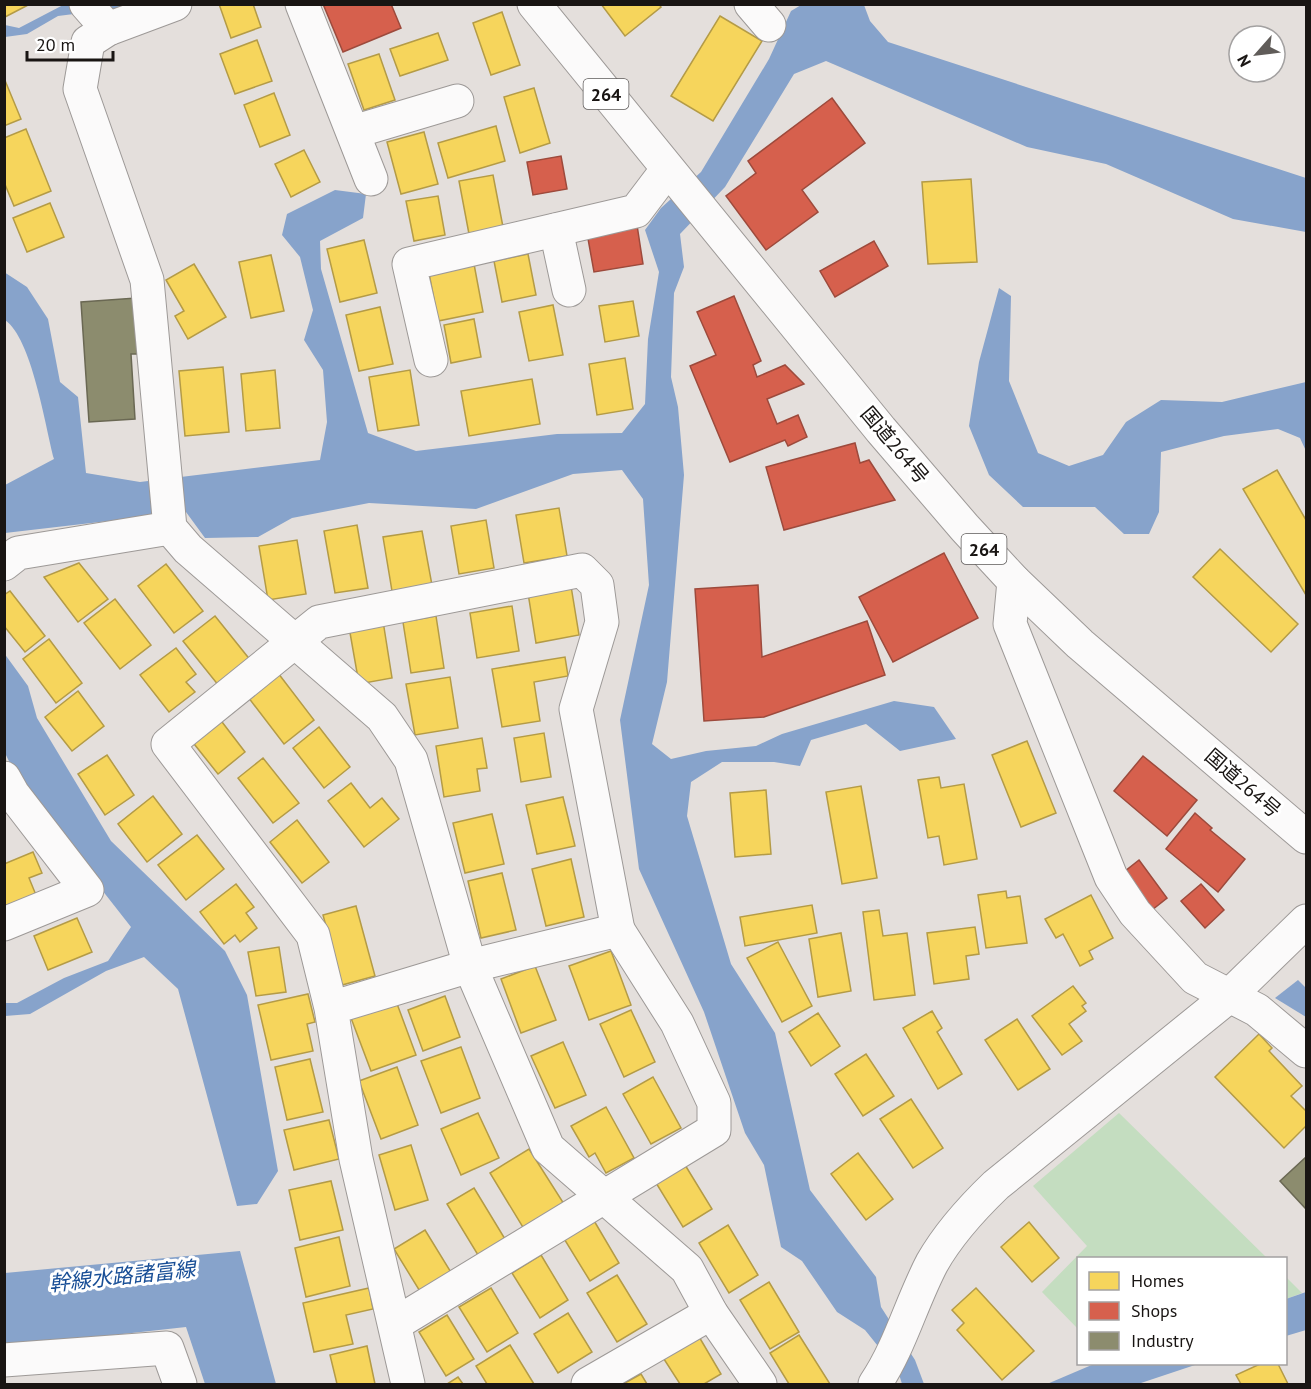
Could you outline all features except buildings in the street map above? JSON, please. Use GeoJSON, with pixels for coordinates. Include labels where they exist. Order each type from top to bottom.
{"type":"FeatureCollection","features":[{"type":"Feature","properties":{"kind":"main road"},"geometry":{"type":"LineString","coordinates":[[86,4],[108,29]]}},
{"type":"Feature","properties":{"kind":"main road"},"geometry":{"type":"LineString","coordinates":[[175,4],[108,29],[88,42],[80,89],[147,280],[170,523],[188,549],[382,717],[411,760],[470,966],[548,1148],[606,1196],[648,1237],[687,1269],[711,1313],[759,1384]]}},
{"type":"Feature","properties":{"kind":"main road"},"geometry":{"type":"LineString","coordinates":[[302,4],[372,179]]}},
{"type":"Feature","properties":{"kind":"main road","name":"国道264号"},"geometry":{"type":"LineString","coordinates":[[534,4],[881,430],[1014,581],[1080,644],[1306,837]]}},
{"type":"Feature","properties":{"kind":"main road"},"geometry":{"type":"LineString","coordinates":[[353,132],[457,101]]}},
{"type":"Feature","properties":{"kind":"main road"},"geometry":{"type":"LineString","coordinates":[[432,360],[409,264],[636,212],[672,176]]}},
{"type":"Feature","properties":{"kind":"main road"},"geometry":{"type":"LineString","coordinates":[[555,230],[569,290]]}},
{"type":"Feature","properties":{"kind":"main road"},"geometry":{"type":"LineString","coordinates":[[4,564],[18,553],[170,523]]}},
{"type":"Feature","properties":{"kind":"main road"},"geometry":{"type":"LineString","coordinates":[[395,1324],[714,1130],[714,1103],[677,1023],[618,930],[576,709],[602,622],[597,585],[582,570],[319,622],[168,744],[313,935],[331,1008],[356,1159],[408,1384]]}},
{"type":"Feature","properties":{"kind":"main road"},"geometry":{"type":"LineString","coordinates":[[1014,581],[1010,624],[1111,876],[1135,913],[1195,978],[1257,1010],[1306,1051]]}},
{"type":"Feature","properties":{"kind":"main road"},"geometry":{"type":"LineString","coordinates":[[4,778],[13,794],[87,890],[4,924]]}},
{"type":"Feature","properties":{"kind":"main road"},"geometry":{"type":"LineString","coordinates":[[879,1378],[902,1335],[932,1264],[963,1217],[996,1185],[1228,997],[1306,921]]}},
{"type":"Feature","properties":{"kind":"main road"},"geometry":{"type":"LineString","coordinates":[[331,1008],[470,966],[618,930]]}},
{"type":"Feature","properties":{"kind":"main road"},"geometry":{"type":"LineString","coordinates":[[588,1384],[711,1313]]}},
{"type":"Feature","properties":{"kind":"main road"},"geometry":{"type":"LineString","coordinates":[[4,1360],[167,1348],[180,1384]]}},
{"type":"Feature","properties":{"kind":"green space"},"geometry":{"type":"Polygon","coordinates":[[[1119,1113],[1266,1257],[1077,1257],[1077,1328],[1042,1292],[1087,1246],[1033,1186],[1119,1113]]]}},
{"type":"Feature","properties":{"kind":"green space"},"geometry":{"type":"Polygon","coordinates":[[[1287,1278],[1302,1293],[1287,1299],[1287,1278]]]}},
{"type":"Feature","properties":{"kind":"water"},"geometry":{"type":"Polygon","coordinates":[[[65,4],[145,5],[58,16],[27,34],[5,37],[5,25],[19,28],[65,4]]]}},
{"type":"Feature","properties":{"kind":"water"},"geometry":{"type":"Polygon","coordinates":[[[801,5],[864,5],[870,21],[888,42],[1306,178],[1306,232],[1233,219],[1106,164],[1027,147],[826,61],[794,74],[725,187],[680,234],[684,267],[674,293],[671,377],[678,407],[684,475],[667,682],[652,744],[671,759],[706,751],[756,746],[782,734],[894,701],[934,707],[956,739],[900,751],[866,724],[811,740],[800,766],[774,762],[722,762],[691,782],[687,816],[731,964],[775,1033],[810,1190],[876,1277],[881,1307],[915,1360],[924,1384],[902,1384],[898,1371],[865,1330],[837,1312],[802,1261],[781,1247],[764,1165],[745,1133],[704,1012],[639,869],[620,720],[649,585],[643,499],[622,470],[573,474],[476,509],[369,503],[292,518],[258,537],[205,538],[186,512],[5,533],[5,485],[54,459],[30,363],[23,345],[5,320],[4,272],[27,287],[48,319],[60,382],[78,397],[86,473],[140,482],[320,460],[327,422],[323,370],[304,340],[313,310],[300,257],[282,235],[287,214],[335,190],[366,194],[363,218],[320,241],[321,269],[368,433],[416,451],[557,434],[622,433],[645,404],[648,339],[659,272],[645,230],[661,208],[701,172],[769,59],[791,11],[801,5]]]}},
{"type":"Feature","properties":{"kind":"water"},"geometry":{"type":"Polygon","coordinates":[[[999,288],[1011,296],[1009,381],[1038,453],[1069,466],[1103,455],[1126,422],[1161,400],[1222,402],[1306,382],[1306,451],[1300,438],[1278,429],[1224,436],[1161,452],[1159,512],[1149,534],[1124,534],[1095,507],[1023,507],[989,475],[969,426],[979,362],[999,288]]]}},
{"type":"Feature","properties":{"kind":"water"},"geometry":{"type":"Polygon","coordinates":[[[4,653],[28,686],[37,718],[111,841],[225,951],[247,995],[278,1171],[257,1204],[237,1206],[178,989],[144,957],[106,971],[30,1014],[5,1016],[5,1003],[17,1003],[64,978],[108,961],[131,927],[22,788],[5,753],[4,653]]]}},
{"type":"Feature","properties":{"kind":"water"},"geometry":{"type":"Polygon","coordinates":[[[1298,980],[1306,988],[1306,1017],[1275,998],[1298,980]]]}},
{"type":"Feature","properties":{"kind":"water","name":"幹線水路諸富線"},"geometry":{"type":"Polygon","coordinates":[[[240,1251],[276,1384],[205,1384],[186,1327],[5,1347],[5,1273],[240,1251]]]}},
{"type":"Feature","properties":{"kind":"water"},"geometry":{"type":"Polygon","coordinates":[[[1306,1292],[1306,1330],[1287,1336],[1287,1299],[1306,1292]]]}},
{"type":"Feature","properties":{"kind":"water"},"geometry":{"type":"Polygon","coordinates":[[[1092,1365],[1195,1365],[1138,1384],[1047,1384],[1092,1365]]]}}]}
